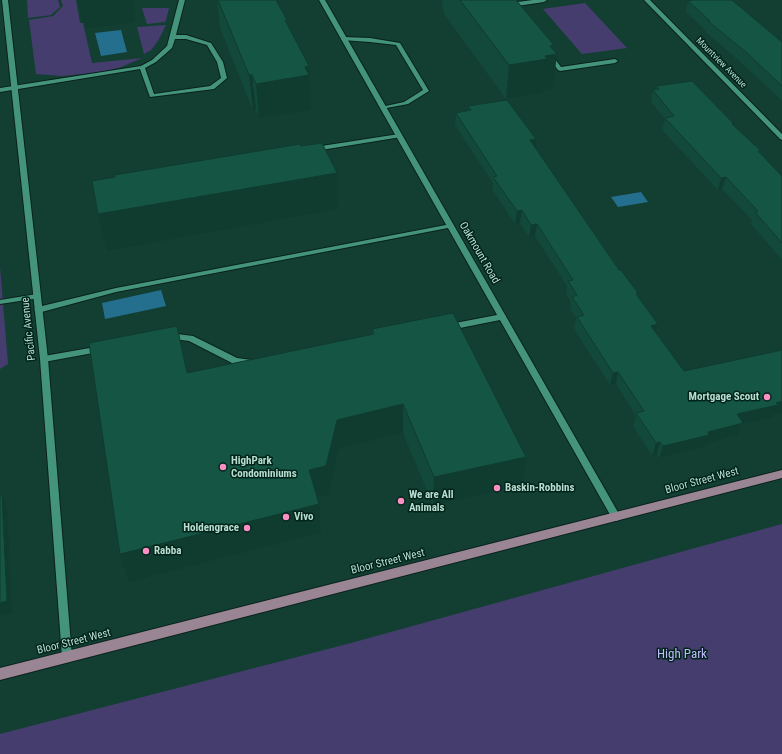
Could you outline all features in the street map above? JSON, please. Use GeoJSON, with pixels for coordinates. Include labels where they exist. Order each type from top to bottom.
{"type":"FeatureCollection","features":[{"type":"Feature","properties":{"kind":"main road","name":"Bloor Street West"},"geometry":{"type":"LineString","coordinates":[[0,674],[782,474]]}},
{"type":"Feature","properties":{"kind":"street","name":"Pacific Avenue"},"geometry":{"type":"LineString","coordinates":[[5,0],[44,359],[68,657]]}},
{"type":"Feature","properties":{"kind":"street"},"geometry":{"type":"LineString","coordinates":[[0,90],[14,89],[142,67],[154,61],[170,47],[182,0]]}},
{"type":"Feature","properties":{"kind":"street","name":"Oakmount Road"},"geometry":{"type":"LineString","coordinates":[[322,0],[616,517]]}},
{"type":"Feature","properties":{"kind":"street"},"geometry":{"type":"LineString","coordinates":[[509,2],[544,0]]}},
{"type":"Feature","properties":{"kind":"street","name":"Mountview Avenue"},"geometry":{"type":"LineString","coordinates":[[647,0],[782,138]]}},
{"type":"Feature","properties":{"kind":"street"},"geometry":{"type":"LineString","coordinates":[[509,2],[515,10]]}},
{"type":"Feature","properties":{"kind":"street"},"geometry":{"type":"LineString","coordinates":[[142,67],[152,96],[212,88],[224,78],[220,62],[209,44],[186,37],[173,37]]}},
{"type":"Feature","properties":{"kind":"street"},"geometry":{"type":"LineString","coordinates":[[344,39],[370,40],[398,44],[426,92],[406,103],[383,108]]}},
{"type":"Feature","properties":{"kind":"street"},"geometry":{"type":"LineString","coordinates":[[547,51],[560,69],[615,61]]}},
{"type":"Feature","properties":{"kind":"street"},"geometry":{"type":"LineString","coordinates":[[305,150],[399,136]]}},
{"type":"Feature","properties":{"kind":"street"},"geometry":{"type":"LineString","coordinates":[[38,310],[116,290],[451,226]]}},
{"type":"Feature","properties":{"kind":"street"},"geometry":{"type":"LineString","coordinates":[[0,302],[37,296]]}},
{"type":"Feature","properties":{"kind":"street"},"geometry":{"type":"LineString","coordinates":[[439,329],[502,317]]}},
{"type":"Feature","properties":{"kind":"street"},"geometry":{"type":"LineString","coordinates":[[159,338],[173,335],[190,338],[235,361],[258,363]]}},
{"type":"Feature","properties":{"kind":"street"},"geometry":{"type":"LineString","coordinates":[[44,359],[108,348]]}},
{"type":"Feature","properties":{"kind":"green space"},"geometry":{"type":"Polygon","coordinates":[[[27,0],[58,0],[60,7],[51,15],[28,18],[27,0]]]}},
{"type":"Feature","properties":{"kind":"green space"},"geometry":{"type":"Polygon","coordinates":[[[61,0],[76,0],[80,23],[83,23],[92,63],[142,58],[121,67],[103,72],[62,76],[36,74],[29,20],[53,16],[63,6],[61,0]]]}},
{"type":"Feature","properties":{"kind":"green space"},"geometry":{"type":"Polygon","coordinates":[[[585,3],[627,48],[582,54],[543,9],[585,3]]]}},
{"type":"Feature","properties":{"kind":"green space"},"geometry":{"type":"Polygon","coordinates":[[[142,8],[169,8],[165,22],[147,24],[142,8]]]}},
{"type":"Feature","properties":{"kind":"green space"},"geometry":{"type":"Polygon","coordinates":[[[166,25],[158,41],[151,50],[144,54],[137,27],[166,25]]]}},
{"type":"Feature","properties":{"kind":"green space"},"geometry":{"type":"Polygon","coordinates":[[[0,267],[8,364],[0,369],[0,267]]]}},
{"type":"Feature","properties":{"kind":"green space","name":"High Park"},"geometry":{"type":"Polygon","coordinates":[[[782,524],[782,754],[0,754],[0,734],[351,643],[782,524]]]}},
{"type":"Feature","properties":{"kind":"water"},"geometry":{"type":"Polygon","coordinates":[[[121,30],[127,52],[101,56],[95,33],[121,30]]]}},
{"type":"Feature","properties":{"kind":"water"},"geometry":{"type":"Polygon","coordinates":[[[641,192],[648,202],[618,207],[611,197],[641,192]]]}},
{"type":"Feature","properties":{"kind":"water"},"geometry":{"type":"Polygon","coordinates":[[[161,290],[166,306],[105,319],[102,303],[161,290]]]}},
{"type":"Feature","properties":{"kind":"building"},"geometry":{"type":"Polygon","coordinates":[[[218,0],[276,0],[309,66],[305,67],[309,75],[256,84],[252,75],[249,75],[218,0]]]}},
{"type":"Feature","properties":{"kind":"building"},"geometry":{"type":"Polygon","coordinates":[[[460,0],[516,0],[554,45],[550,46],[557,54],[545,56],[547,59],[509,65],[460,0]]]}},
{"type":"Feature","properties":{"kind":"building"},"geometry":{"type":"Polygon","coordinates":[[[732,0],[782,42],[782,86],[747,53],[708,21],[710,21],[688,1],[732,0]]]}},
{"type":"Feature","properties":{"kind":"building"},"geometry":{"type":"Polygon","coordinates":[[[692,81],[733,123],[732,124],[761,151],[758,151],[782,176],[782,243],[755,212],[758,211],[726,177],[721,178],[665,118],[674,116],[653,90],[659,89],[656,86],[692,81]]]}},
{"type":"Feature","properties":{"kind":"building"},"geometry":{"type":"Polygon","coordinates":[[[507,100],[536,139],[530,140],[619,270],[621,270],[638,293],[636,294],[658,324],[651,326],[684,371],[782,350],[782,401],[776,403],[778,405],[737,414],[743,423],[708,432],[709,435],[663,446],[660,442],[656,443],[636,413],[644,411],[618,372],[613,373],[577,317],[584,315],[572,297],[577,295],[568,281],[573,280],[537,224],[531,225],[522,210],[517,211],[493,177],[497,176],[456,113],[471,110],[468,106],[507,100]]]}},
{"type":"Feature","properties":{"kind":"building"},"geometry":{"type":"Polygon","coordinates":[[[322,143],[337,173],[98,214],[92,181],[115,177],[115,175],[300,144],[301,146],[322,143]]]}},
{"type":"Feature","properties":{"kind":"building","name":"HighPark Condominiums"},"geometry":{"type":"Polygon","coordinates":[[[453,313],[526,457],[434,477],[403,404],[337,420],[326,466],[309,470],[319,504],[120,554],[89,343],[177,326],[187,373],[374,334],[372,329],[453,313]]]}},
{"type":"Feature","properties":{"kind":"building"},"geometry":{"type":"Polygon","coordinates":[[[0,495],[2,495],[7,601],[0,603],[0,495]]]}},
{"type":"Feature","properties":{"kind":"place","name":"Mortgage Scout"},"geometry":{"type":"Point","coordinates":[767,397]}},
{"type":"Feature","properties":{"kind":"place","name":"HighPark Condominiums"},"geometry":{"type":"Point","coordinates":[223,467]}},
{"type":"Feature","properties":{"kind":"place","name":"Baskin-Robbins"},"geometry":{"type":"Point","coordinates":[497,488]}},
{"type":"Feature","properties":{"kind":"place","name":"We are All Animals"},"geometry":{"type":"Point","coordinates":[401,501]}},
{"type":"Feature","properties":{"kind":"place","name":"Vivo"},"geometry":{"type":"Point","coordinates":[286,517]}},
{"type":"Feature","properties":{"kind":"place","name":"Holdengrace"},"geometry":{"type":"Point","coordinates":[247,528]}},
{"type":"Feature","properties":{"kind":"place","name":"Rabba"},"geometry":{"type":"Point","coordinates":[146,551]}}]}
